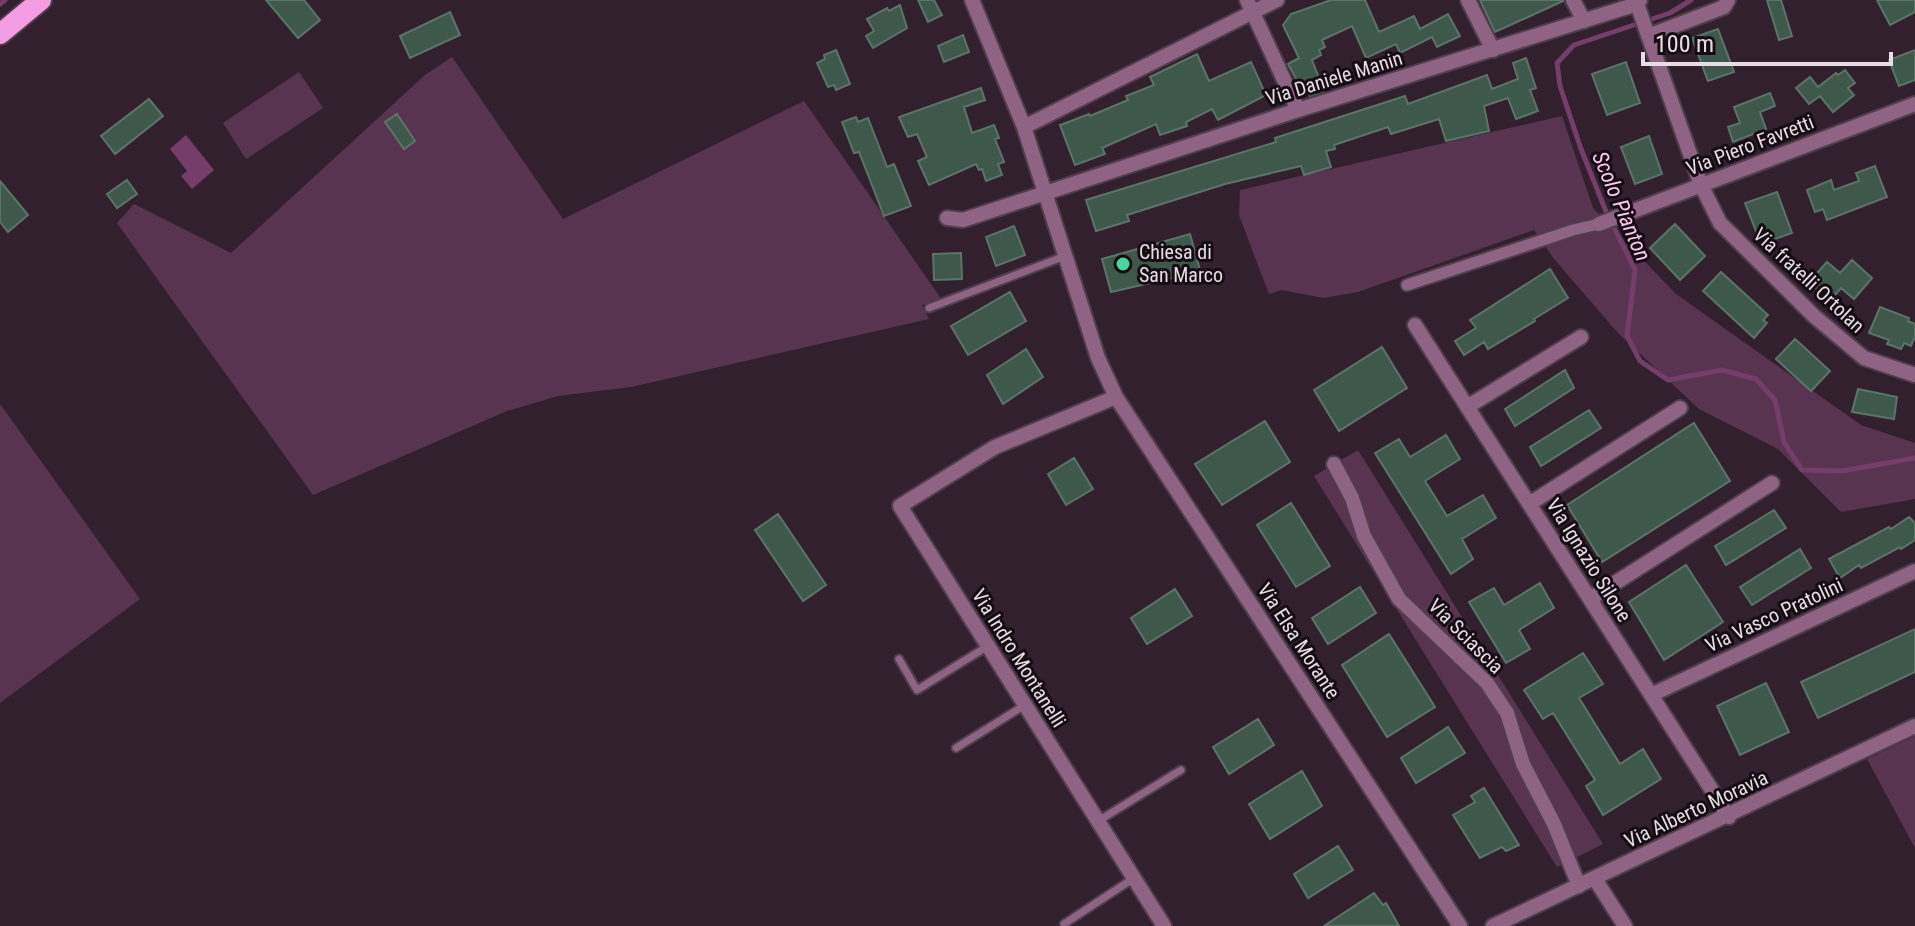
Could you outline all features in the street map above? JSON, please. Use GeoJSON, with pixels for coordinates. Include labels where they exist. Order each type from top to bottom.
{"type":"FeatureCollection","features":[{"type":"Feature","properties":{"kind":"main road"},"geometry":{"type":"LineString","coordinates":[[0,34],[41,0]]}},
{"type":"Feature","properties":{"kind":"street","name":"Via Elsa Morante"},"geometry":{"type":"LineString","coordinates":[[972,0],[1024,127],[1105,376],[1116,397],[1460,926]]}},
{"type":"Feature","properties":{"kind":"street"},"geometry":{"type":"LineString","coordinates":[[1024,127],[1250,6],[1277,0]]}},
{"type":"Feature","properties":{"kind":"street"},"geometry":{"type":"LineString","coordinates":[[1468,0],[1493,50]]}},
{"type":"Feature","properties":{"kind":"street"},"geometry":{"type":"LineString","coordinates":[[1573,0],[1584,21]]}},
{"type":"Feature","properties":{"kind":"street"},"geometry":{"type":"LineString","coordinates":[[1646,32],[1724,7],[1728,0]]}},
{"type":"Feature","properties":{"kind":"street","name":"Via Daniele Manin"},"geometry":{"type":"LineString","coordinates":[[947,218],[963,220],[1298,110],[1638,5]]}},
{"type":"Feature","properties":{"kind":"street","name":"Via fratelli Ortolan"},"geometry":{"type":"LineString","coordinates":[[1638,5],[1701,185],[1720,223],[1814,316],[1864,358],[1915,375]]}},
{"type":"Feature","properties":{"kind":"street"},"geometry":{"type":"LineString","coordinates":[[1250,6],[1298,110]]}},
{"type":"Feature","properties":{"kind":"street","name":"Via Piero Favretti"},"geometry":{"type":"LineString","coordinates":[[1599,224],[1915,104]]}},
{"type":"Feature","properties":{"kind":"street"},"geometry":{"type":"LineString","coordinates":[[1407,285],[1599,224]]}},
{"type":"Feature","properties":{"kind":"street","name":"Via Ignazio Silone"},"geometry":{"type":"LineString","coordinates":[[1415,325],[1729,817]]}},
{"type":"Feature","properties":{"kind":"street"},"geometry":{"type":"LineString","coordinates":[[1467,407],[1581,337]]}},
{"type":"Feature","properties":{"kind":"street","name":"Via Indro Montanelli"},"geometry":{"type":"LineString","coordinates":[[1116,397],[995,447],[900,506],[1164,926]]}},
{"type":"Feature","properties":{"kind":"street"},"geometry":{"type":"LineString","coordinates":[[1529,504],[1680,408]]}},
{"type":"Feature","properties":{"kind":"street","name":"Via Sciascia"},"geometry":{"type":"LineString","coordinates":[[1334,464],[1352,498],[1364,536],[1399,599],[1487,683],[1507,713],[1523,764],[1554,824],[1579,886]]}},
{"type":"Feature","properties":{"kind":"street"},"geometry":{"type":"LineString","coordinates":[[1590,599],[1772,483]]}},
{"type":"Feature","properties":{"kind":"street","name":"Via Vasco Pratolini"},"geometry":{"type":"LineString","coordinates":[[1651,695],[1915,571]]}},
{"type":"Feature","properties":{"kind":"street","name":"Via Alberto Moravia"},"geometry":{"type":"LineString","coordinates":[[1493,926],[1729,817],[1915,726]]}},
{"type":"Feature","properties":{"kind":"street"},"geometry":{"type":"LineString","coordinates":[[1595,879],[1625,926]]}},
{"type":"Feature","properties":{"kind":"lane"},"geometry":{"type":"LineString","coordinates":[[929,308],[1065,256]]}},
{"type":"Feature","properties":{"kind":"lane"},"geometry":{"type":"LineString","coordinates":[[899,659],[917,690],[988,646]]}},
{"type":"Feature","properties":{"kind":"lane"},"geometry":{"type":"LineString","coordinates":[[956,748],[1025,705]]}},
{"type":"Feature","properties":{"kind":"lane"},"geometry":{"type":"LineString","coordinates":[[1098,821],[1181,770]]}},
{"type":"Feature","properties":{"kind":"lane"},"geometry":{"type":"LineString","coordinates":[[1064,924],[1134,878]]}},
{"type":"Feature","properties":{"kind":"shaded area"},"geometry":{"type":"Polygon","coordinates":[[[452,57],[563,219],[804,101],[942,300],[922,305],[929,319],[631,387],[558,396],[507,411],[313,495],[117,223],[134,204],[231,253],[425,75],[452,57]]]}},
{"type":"Feature","properties":{"kind":"shaded area"},"geometry":{"type":"Polygon","coordinates":[[[299,72],[323,108],[246,159],[223,123],[299,72]]]}},
{"type":"Feature","properties":{"kind":"shaded area"},"geometry":{"type":"Polygon","coordinates":[[[1562,116],[1593,208],[1676,294],[1861,425],[1915,443],[1915,499],[1841,512],[1778,449],[1699,409],[1618,333],[1554,259],[1534,230],[1358,292],[1324,298],[1281,290],[1269,294],[1239,215],[1240,190],[1562,116]]]}},
{"type":"Feature","properties":{"kind":"shaded area"},"geometry":{"type":"Polygon","coordinates":[[[186,135],[214,170],[192,189],[181,176],[187,171],[170,149],[186,135]]]}},
{"type":"Feature","properties":{"kind":"shaded area"},"geometry":{"type":"Polygon","coordinates":[[[0,404],[140,599],[0,703],[0,404]]]}},
{"type":"Feature","properties":{"kind":"shaded area"},"geometry":{"type":"Polygon","coordinates":[[[1358,450],[1603,844],[1557,867],[1314,476],[1358,450]]]}},
{"type":"Feature","properties":{"kind":"shaded area"},"geometry":{"type":"Polygon","coordinates":[[[1915,736],[1915,848],[1867,759],[1915,736]]]}},
{"type":"Feature","properties":{"kind":"building"},"geometry":{"type":"Polygon","coordinates":[[[266,0],[304,0],[320,20],[298,38],[266,0]]]}},
{"type":"Feature","properties":{"kind":"building"},"geometry":{"type":"Polygon","coordinates":[[[918,0],[934,0],[942,15],[928,22],[918,0]]]}},
{"type":"Feature","properties":{"kind":"building"},"geometry":{"type":"Polygon","coordinates":[[[1331,0],[1365,0],[1379,32],[1414,16],[1420,29],[1448,14],[1460,36],[1437,47],[1432,37],[1400,53],[1396,44],[1366,58],[1352,26],[1322,40],[1325,47],[1319,50],[1321,55],[1312,60],[1324,91],[1310,96],[1304,84],[1300,86],[1288,64],[1299,58],[1283,25],[1291,14],[1331,0]]]}},
{"type":"Feature","properties":{"kind":"building"},"geometry":{"type":"Polygon","coordinates":[[[1480,0],[1563,0],[1563,1],[1495,32],[1480,0]]]}},
{"type":"Feature","properties":{"kind":"building"},"geometry":{"type":"Polygon","coordinates":[[[1767,0],[1781,0],[1792,36],[1779,40],[1767,0]]]}},
{"type":"Feature","properties":{"kind":"building"},"geometry":{"type":"Polygon","coordinates":[[[1877,0],[1915,0],[1915,12],[1890,25],[1877,0]]]}},
{"type":"Feature","properties":{"kind":"building"},"geometry":{"type":"Polygon","coordinates":[[[900,5],[907,28],[873,48],[866,36],[874,31],[867,19],[900,5]]]}},
{"type":"Feature","properties":{"kind":"building"},"geometry":{"type":"Polygon","coordinates":[[[450,12],[460,35],[410,58],[400,36],[450,12]]]}},
{"type":"Feature","properties":{"kind":"building"},"geometry":{"type":"Polygon","coordinates":[[[1718,29],[1734,72],[1708,81],[1692,38],[1718,29]]]}},
{"type":"Feature","properties":{"kind":"building"},"geometry":{"type":"Polygon","coordinates":[[[963,35],[969,52],[944,62],[938,46],[963,35]]]}},
{"type":"Feature","properties":{"kind":"building"},"geometry":{"type":"Polygon","coordinates":[[[836,50],[850,84],[836,90],[834,85],[828,87],[817,63],[825,59],[824,55],[836,50]]]}},
{"type":"Feature","properties":{"kind":"building"},"geometry":{"type":"Polygon","coordinates":[[[1915,50],[1915,80],[1899,86],[1889,60],[1915,50]]]}},
{"type":"Feature","properties":{"kind":"building"},"geometry":{"type":"Polygon","coordinates":[[[1197,54],[1209,81],[1251,62],[1266,95],[1218,120],[1212,109],[1186,122],[1187,126],[1160,135],[1156,124],[1102,148],[1105,154],[1075,165],[1060,125],[1128,100],[1126,96],[1154,85],[1150,77],[1197,54]]]}},
{"type":"Feature","properties":{"kind":"building"},"geometry":{"type":"Polygon","coordinates":[[[1526,58],[1536,88],[1530,90],[1538,111],[1516,119],[1508,98],[1484,106],[1489,131],[1446,141],[1439,119],[1391,134],[1388,127],[1334,145],[1335,149],[1326,151],[1331,167],[1304,175],[1301,166],[1225,184],[1127,215],[1129,221],[1096,231],[1086,200],[1276,142],[1275,138],[1405,96],[1408,104],[1487,75],[1492,89],[1518,79],[1513,63],[1526,58]]]}},
{"type":"Feature","properties":{"kind":"building"},"geometry":{"type":"Polygon","coordinates":[[[1626,62],[1640,103],[1607,115],[1592,74],[1626,62]]]}},
{"type":"Feature","properties":{"kind":"building"},"geometry":{"type":"Polygon","coordinates":[[[1845,70],[1855,83],[1848,88],[1854,95],[1833,112],[1820,96],[1809,104],[1796,88],[1810,77],[1818,87],[1845,70]]]}},
{"type":"Feature","properties":{"kind":"building"},"geometry":{"type":"Polygon","coordinates":[[[981,88],[985,100],[964,107],[972,133],[994,125],[999,138],[995,139],[1004,162],[998,164],[1002,175],[986,181],[982,169],[979,170],[976,164],[929,185],[918,161],[927,157],[917,134],[908,137],[899,117],[981,88]]]}},
{"type":"Feature","properties":{"kind":"building"},"geometry":{"type":"Polygon","coordinates":[[[1770,93],[1775,106],[1760,112],[1766,129],[1733,142],[1728,127],[1740,123],[1734,107],[1770,93]]]}},
{"type":"Feature","properties":{"kind":"building"},"geometry":{"type":"Polygon","coordinates":[[[149,99],[163,116],[115,154],[101,136],[149,99]]]}},
{"type":"Feature","properties":{"kind":"building"},"geometry":{"type":"Polygon","coordinates":[[[397,114],[415,141],[404,149],[385,122],[397,114]]]}},
{"type":"Feature","properties":{"kind":"building"},"geometry":{"type":"Polygon","coordinates":[[[856,117],[858,122],[868,118],[887,167],[894,164],[911,206],[884,216],[859,152],[854,153],[842,122],[856,117]]]}},
{"type":"Feature","properties":{"kind":"building"},"geometry":{"type":"Polygon","coordinates":[[[1649,136],[1662,174],[1635,184],[1621,147],[1649,136]]]}},
{"type":"Feature","properties":{"kind":"building"},"geometry":{"type":"Polygon","coordinates":[[[1875,166],[1887,197],[1827,220],[1823,209],[1815,212],[1807,190],[1831,180],[1834,190],[1859,181],[1856,173],[1875,166]]]}},
{"type":"Feature","properties":{"kind":"building"},"geometry":{"type":"Polygon","coordinates":[[[127,180],[137,194],[117,208],[107,194],[127,180]]]}},
{"type":"Feature","properties":{"kind":"building"},"geometry":{"type":"Polygon","coordinates":[[[0,181],[28,215],[8,232],[0,222],[0,181]]]}},
{"type":"Feature","properties":{"kind":"building"},"geometry":{"type":"Polygon","coordinates":[[[1777,192],[1792,233],[1761,244],[1745,203],[1777,192]]]}},
{"type":"Feature","properties":{"kind":"building"},"geometry":{"type":"Polygon","coordinates":[[[1675,224],[1705,256],[1680,280],[1650,248],[1675,224]]]}},
{"type":"Feature","properties":{"kind":"building"},"geometry":{"type":"Polygon","coordinates":[[[1014,226],[1025,255],[996,266],[986,237],[1014,226]]]}},
{"type":"Feature","properties":{"kind":"building"},"geometry":{"type":"Polygon","coordinates":[[[1190,234],[1202,277],[1184,284],[1181,276],[1111,292],[1102,259],[1190,234]]]}},
{"type":"Feature","properties":{"kind":"building"},"geometry":{"type":"Polygon","coordinates":[[[961,253],[962,279],[934,280],[933,254],[961,253]]]}},
{"type":"Feature","properties":{"kind":"building"},"geometry":{"type":"Polygon","coordinates":[[[1852,260],[1872,278],[1854,299],[1841,288],[1830,301],[1809,282],[1827,262],[1840,273],[1852,260]]]}},
{"type":"Feature","properties":{"kind":"building"},"geometry":{"type":"Polygon","coordinates":[[[1550,269],[1568,298],[1488,349],[1484,342],[1464,355],[1455,341],[1476,328],[1470,320],[1550,269]]]}},
{"type":"Feature","properties":{"kind":"building"},"geometry":{"type":"Polygon","coordinates":[[[1721,272],[1768,315],[1763,320],[1767,323],[1754,338],[1703,291],[1721,272]]]}},
{"type":"Feature","properties":{"kind":"building"},"geometry":{"type":"Polygon","coordinates":[[[1010,292],[1026,321],[968,355],[951,326],[1010,292]]]}},
{"type":"Feature","properties":{"kind":"building"},"geometry":{"type":"Polygon","coordinates":[[[1880,307],[1909,318],[1908,321],[1915,324],[1911,346],[1904,343],[1901,349],[1887,344],[1889,340],[1869,333],[1880,307]]]}},
{"type":"Feature","properties":{"kind":"building"},"geometry":{"type":"Polygon","coordinates":[[[1795,339],[1830,371],[1811,391],[1776,359],[1795,339]]]}},
{"type":"Feature","properties":{"kind":"building"},"geometry":{"type":"Polygon","coordinates":[[[1382,347],[1407,388],[1339,431],[1314,390],[1382,347]]]}},
{"type":"Feature","properties":{"kind":"building"},"geometry":{"type":"Polygon","coordinates":[[[1026,349],[1043,377],[1003,404],[987,375],[1026,349]]]}},
{"type":"Feature","properties":{"kind":"building"},"geometry":{"type":"Polygon","coordinates":[[[1565,370],[1574,388],[1515,426],[1505,409],[1565,370]]]}},
{"type":"Feature","properties":{"kind":"building"},"geometry":{"type":"Polygon","coordinates":[[[1858,389],[1897,397],[1894,419],[1852,412],[1858,389]]]}},
{"type":"Feature","properties":{"kind":"building"},"geometry":{"type":"Polygon","coordinates":[[[1589,410],[1601,428],[1541,466],[1530,447],[1589,410]]]}},
{"type":"Feature","properties":{"kind":"building"},"geometry":{"type":"Polygon","coordinates":[[[1265,421],[1290,462],[1222,505],[1195,464],[1265,421]]]}},
{"type":"Feature","properties":{"kind":"building"},"geometry":{"type":"Polygon","coordinates":[[[1694,423],[1730,481],[1602,562],[1567,505],[1694,423]]]}},
{"type":"Feature","properties":{"kind":"building"},"geometry":{"type":"Polygon","coordinates":[[[1446,435],[1460,459],[1425,481],[1447,516],[1483,495],[1496,518],[1462,539],[1473,559],[1451,574],[1375,453],[1399,439],[1410,457],[1446,435]]]}},
{"type":"Feature","properties":{"kind":"building"},"geometry":{"type":"Polygon","coordinates":[[[1074,458],[1093,489],[1066,505],[1048,474],[1074,458]]]}},
{"type":"Feature","properties":{"kind":"building"},"geometry":{"type":"Polygon","coordinates":[[[1291,503],[1330,566],[1296,587],[1257,525],[1291,503]]]}},
{"type":"Feature","properties":{"kind":"building"},"geometry":{"type":"Polygon","coordinates":[[[1774,510],[1786,528],[1726,565],[1715,546],[1774,510]]]}},
{"type":"Feature","properties":{"kind":"building"},"geometry":{"type":"Polygon","coordinates":[[[778,514],[826,585],[803,601],[755,530],[778,514]]]}},
{"type":"Feature","properties":{"kind":"building"},"geometry":{"type":"Polygon","coordinates":[[[1909,517],[1915,523],[1915,540],[1861,568],[1859,565],[1840,578],[1829,559],[1909,517]]]}},
{"type":"Feature","properties":{"kind":"building"},"geometry":{"type":"Polygon","coordinates":[[[1800,549],[1811,568],[1752,605],[1740,587],[1800,549]]]}},
{"type":"Feature","properties":{"kind":"building"},"geometry":{"type":"Polygon","coordinates":[[[1686,565],[1723,622],[1664,660],[1629,602],[1686,565]]]}},
{"type":"Feature","properties":{"kind":"building"},"geometry":{"type":"Polygon","coordinates":[[[1540,583],[1554,608],[1519,630],[1530,649],[1506,663],[1469,602],[1494,588],[1504,605],[1540,583]]]}},
{"type":"Feature","properties":{"kind":"building"},"geometry":{"type":"Polygon","coordinates":[[[1360,587],[1376,613],[1328,644],[1312,618],[1360,587]]]}},
{"type":"Feature","properties":{"kind":"building"},"geometry":{"type":"Polygon","coordinates":[[[1175,589],[1192,616],[1147,644],[1131,618],[1175,589]]]}},
{"type":"Feature","properties":{"kind":"building"},"geometry":{"type":"Polygon","coordinates":[[[1915,629],[1915,672],[1818,718],[1801,682],[1915,629]]]}},
{"type":"Feature","properties":{"kind":"building"},"geometry":{"type":"Polygon","coordinates":[[[1389,634],[1435,707],[1387,737],[1342,665],[1389,634]]]}},
{"type":"Feature","properties":{"kind":"building"},"geometry":{"type":"Polygon","coordinates":[[[1583,653],[1603,684],[1579,698],[1620,764],[1643,749],[1661,779],[1603,815],[1586,786],[1595,780],[1553,713],[1543,719],[1524,690],[1583,653]]]}},
{"type":"Feature","properties":{"kind":"building"},"geometry":{"type":"Polygon","coordinates":[[[1766,683],[1789,732],[1740,755],[1717,706],[1766,683]]]}},
{"type":"Feature","properties":{"kind":"building"},"geometry":{"type":"Polygon","coordinates":[[[1258,719],[1274,745],[1229,774],[1213,747],[1258,719]]]}},
{"type":"Feature","properties":{"kind":"building"},"geometry":{"type":"Polygon","coordinates":[[[1448,727],[1465,753],[1416,783],[1401,758],[1448,727]]]}},
{"type":"Feature","properties":{"kind":"building"},"geometry":{"type":"Polygon","coordinates":[[[1302,771],[1322,806],[1270,839],[1249,804],[1302,771]]]}},
{"type":"Feature","properties":{"kind":"building"},"geometry":{"type":"Polygon","coordinates":[[[1484,788],[1519,845],[1506,851],[1502,847],[1480,858],[1453,815],[1475,802],[1471,796],[1484,788]]]}},
{"type":"Feature","properties":{"kind":"building"},"geometry":{"type":"Polygon","coordinates":[[[1338,846],[1353,870],[1308,898],[1294,874],[1338,846]]]}},
{"type":"Feature","properties":{"kind":"building"},"geometry":{"type":"Polygon","coordinates":[[[1374,893],[1383,905],[1386,903],[1399,926],[1324,926],[1374,893]]]}},
{"type":"Feature","properties":{"kind":"waterway"},"geometry":{"type":"LineString","coordinates":[[0,4],[5,0]]}},
{"type":"Feature","properties":{"kind":"waterway","name":"Scolo Pianton"},"geometry":{"type":"LineString","coordinates":[[1691,0],[1670,13],[1574,45],[1557,63],[1560,86],[1581,149],[1605,209],[1635,270],[1627,336],[1640,361],[1668,380],[1722,370],[1756,379],[1775,400],[1784,442],[1802,470],[1842,471],[1915,458]]}},
{"type":"Feature","properties":{"kind":"place","name":"Chiesa di San Marco"},"geometry":{"type":"Point","coordinates":[1123,264]}}]}
